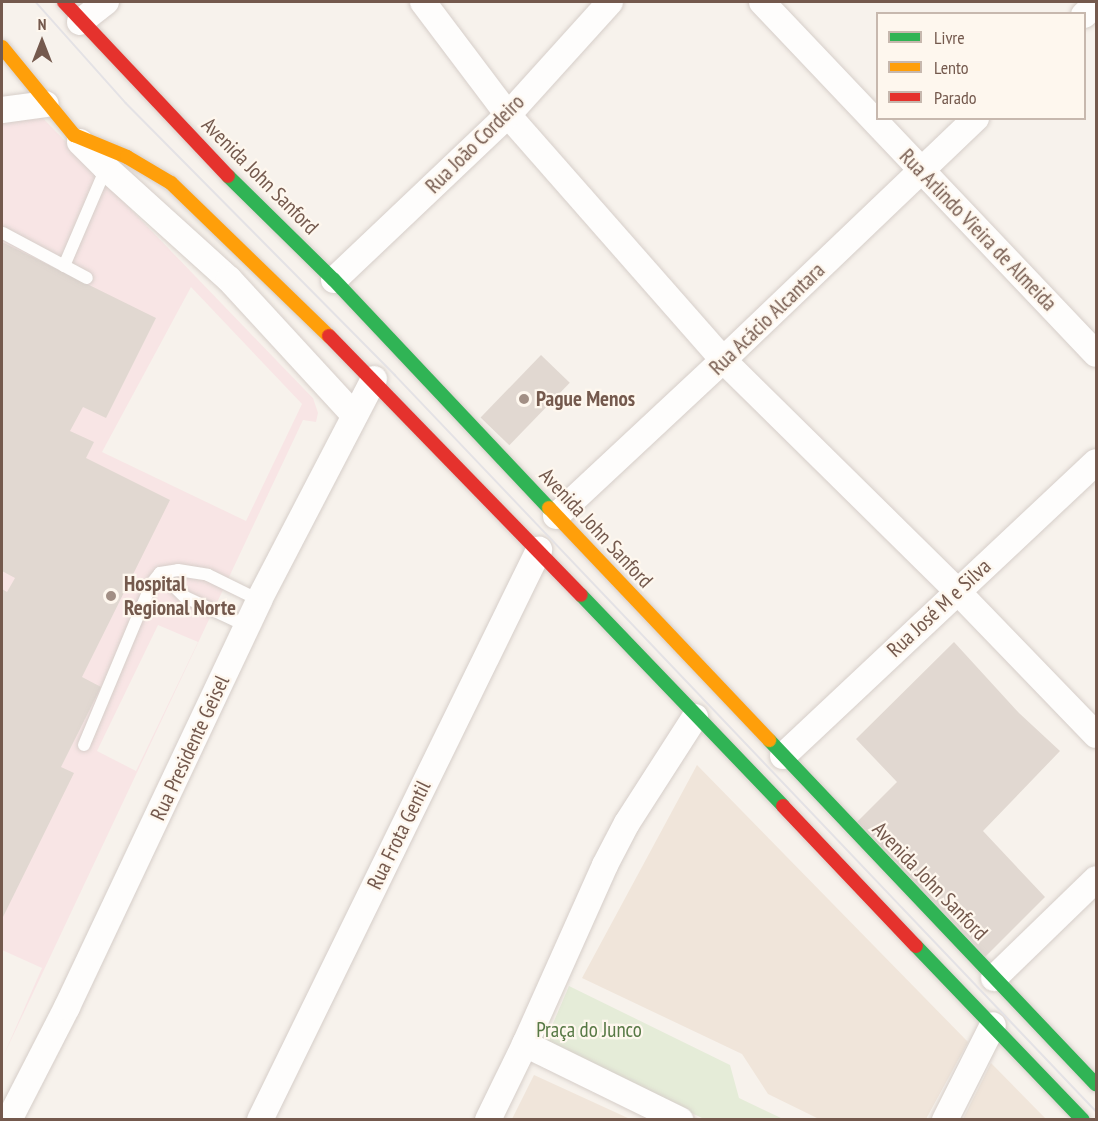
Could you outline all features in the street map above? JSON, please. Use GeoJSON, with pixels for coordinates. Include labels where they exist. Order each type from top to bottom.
{"type":"FeatureCollection","features":[{"type":"Feature","properties":{"kind":"main road","name":"Avenida John Sanford"},"geometry":{"type":"LineString","coordinates":[[64,2],[80,22],[216,164],[334,280],[1096,1085]]}},
{"type":"Feature","properties":{"kind":"main road"},"geometry":{"type":"LineString","coordinates":[[2,47],[46,104],[74,135],[127,157],[171,183],[374,379],[539,550],[695,717],[1083,1119]]}},
{"type":"Feature","properties":{"kind":"street"},"geometry":{"type":"LineString","coordinates":[[80,22],[106,2]]}},
{"type":"Feature","properties":{"kind":"street"},"geometry":{"type":"LineString","coordinates":[[423,2],[508,114],[723,360],[957,591],[1096,735]]}},
{"type":"Feature","properties":{"kind":"street","name":"Rua João Cordeiro"},"geometry":{"type":"LineString","coordinates":[[334,280],[508,114],[610,2]]}},
{"type":"Feature","properties":{"kind":"street","name":"Rua Arlindo Vieira de Almeida"},"geometry":{"type":"LineString","coordinates":[[762,2],[1096,354]]}},
{"type":"Feature","properties":{"kind":"street"},"geometry":{"type":"LineString","coordinates":[[2,110],[46,104]]}},
{"type":"Feature","properties":{"kind":"street","name":"Rua Acácio Alcantara"},"geometry":{"type":"LineString","coordinates":[[556,516],[974,120]]}},
{"type":"Feature","properties":{"kind":"street"},"geometry":{"type":"LineString","coordinates":[[74,135],[106,168],[229,279],[354,415]]}},
{"type":"Feature","properties":{"kind":"street","name":"Rua Presidente Geisel"},"geometry":{"type":"LineString","coordinates":[[9,1119],[67,1007],[247,626],[374,379]]}},
{"type":"Feature","properties":{"kind":"street","name":"Rua José M e Silva"},"geometry":{"type":"LineString","coordinates":[[783,756],[1096,462]]}},
{"type":"Feature","properties":{"kind":"street","name":"Rua Frota Gentil"},"geometry":{"type":"LineString","coordinates":[[260,1119],[539,550]]}},
{"type":"Feature","properties":{"kind":"street"},"geometry":{"type":"LineString","coordinates":[[488,1119],[525,1044],[605,865],[627,823],[695,717]]}},
{"type":"Feature","properties":{"kind":"street"},"geometry":{"type":"LineString","coordinates":[[994,978],[1096,879]]}},
{"type":"Feature","properties":{"kind":"street"},"geometry":{"type":"LineString","coordinates":[[945,1119],[993,1025]]}},
{"type":"Feature","properties":{"kind":"street"},"geometry":{"type":"LineString","coordinates":[[525,1044],[680,1119]]}},
{"type":"Feature","properties":{"kind":"lane"},"geometry":{"type":"LineString","coordinates":[[64,266],[106,168]]}},
{"type":"Feature","properties":{"kind":"lane"},"geometry":{"type":"LineString","coordinates":[[3,233],[87,278]]}},
{"type":"Feature","properties":{"kind":"lane"},"geometry":{"type":"LineString","coordinates":[[84,745],[142,604],[152,583],[160,573],[178,570],[208,575],[260,600]]}},
{"type":"Feature","properties":{"kind":"lane"},"geometry":{"type":"LineString","coordinates":[[160,573],[185,597],[247,626]]}},
{"type":"Feature","properties":{"kind":"shaded area","name":"Hospital Regional Norte"},"geometry":{"type":"Polygon","coordinates":[[[38,113],[313,398],[318,413],[316,422],[303,420],[2,1059],[42,968],[2,950],[2,118],[38,113]],[[191,287],[102,452],[246,521],[302,404],[191,287]],[[158,625],[97,751],[136,771],[198,642],[158,625]]]}},
{"type":"Feature","properties":{"kind":"shaded area"},"geometry":{"type":"Polygon","coordinates":[[[697,765],[968,1042],[926,1119],[819,1119],[768,1094],[742,1054],[582,978],[697,765]]]}},
{"type":"Feature","properties":{"kind":"shaded area"},"geometry":{"type":"Polygon","coordinates":[[[991,1063],[1046,1119],[963,1119],[991,1063]]]}},
{"type":"Feature","properties":{"kind":"shaded area"},"geometry":{"type":"Polygon","coordinates":[[[534,1075],[630,1119],[512,1119],[534,1075]]]}},
{"type":"Feature","properties":{"kind":"green space","name":"Praça do Junco"},"geometry":{"type":"Polygon","coordinates":[[[569,986],[730,1065],[739,1098],[783,1119],[704,1119],[545,1042],[569,986]]]}},
{"type":"Feature","properties":{"kind":"building"},"geometry":{"type":"Polygon","coordinates":[[[2,242],[156,318],[106,418],[83,407],[70,431],[94,442],[86,458],[170,500],[82,677],[101,687],[61,767],[74,773],[2,919],[2,589],[7,592],[15,578],[2,571],[2,242]]]}},
{"type":"Feature","properties":{"kind":"building","name":"Pague Menos"},"geometry":{"type":"Polygon","coordinates":[[[541,355],[570,383],[509,445],[481,418],[541,355]]]}},
{"type":"Feature","properties":{"kind":"building"},"geometry":{"type":"Polygon","coordinates":[[[954,642],[1019,713],[1060,751],[983,831],[1045,897],[985,957],[857,822],[897,782],[856,739],[954,642]]]}},
{"type":"Feature","properties":{"kind":"tram line"},"geometry":{"type":"LineString","coordinates":[[36,2],[126,103],[395,375],[1096,1111]]}},
{"type":"Feature","properties":{"kind":"traffic: fast"},"geometry":{"type":"LineString","coordinates":[[228,176],[334,280],[549,508]]}},
{"type":"Feature","properties":{"kind":"traffic: fast"},"geometry":{"type":"LineString","coordinates":[[581,595],[783,806]]}},
{"type":"Feature","properties":{"kind":"traffic: fast"},"geometry":{"type":"LineString","coordinates":[[769,740],[1096,1085]]}},
{"type":"Feature","properties":{"kind":"traffic: fast"},"geometry":{"type":"LineString","coordinates":[[916,946],[1083,1120]]}},
{"type":"Feature","properties":{"kind":"traffic: slow"},"geometry":{"type":"LineString","coordinates":[[2,47],[74,135],[127,157],[171,183],[329,336]]}},
{"type":"Feature","properties":{"kind":"traffic: slow"},"geometry":{"type":"LineString","coordinates":[[549,508],[769,740]]}},
{"type":"Feature","properties":{"kind":"traffic: jam"},"geometry":{"type":"LineString","coordinates":[[64,2],[228,176]]}},
{"type":"Feature","properties":{"kind":"traffic: jam"},"geometry":{"type":"LineString","coordinates":[[329,336],[581,595]]}},
{"type":"Feature","properties":{"kind":"traffic: jam"},"geometry":{"type":"LineString","coordinates":[[783,806],[916,946]]}},
{"type":"Feature","properties":{"kind":"place","name":"Pague Menos"},"geometry":{"type":"Point","coordinates":[524,399]}},
{"type":"Feature","properties":{"kind":"place","name":"Hospital Regional Norte"},"geometry":{"type":"Point","coordinates":[111,596]}}]}
